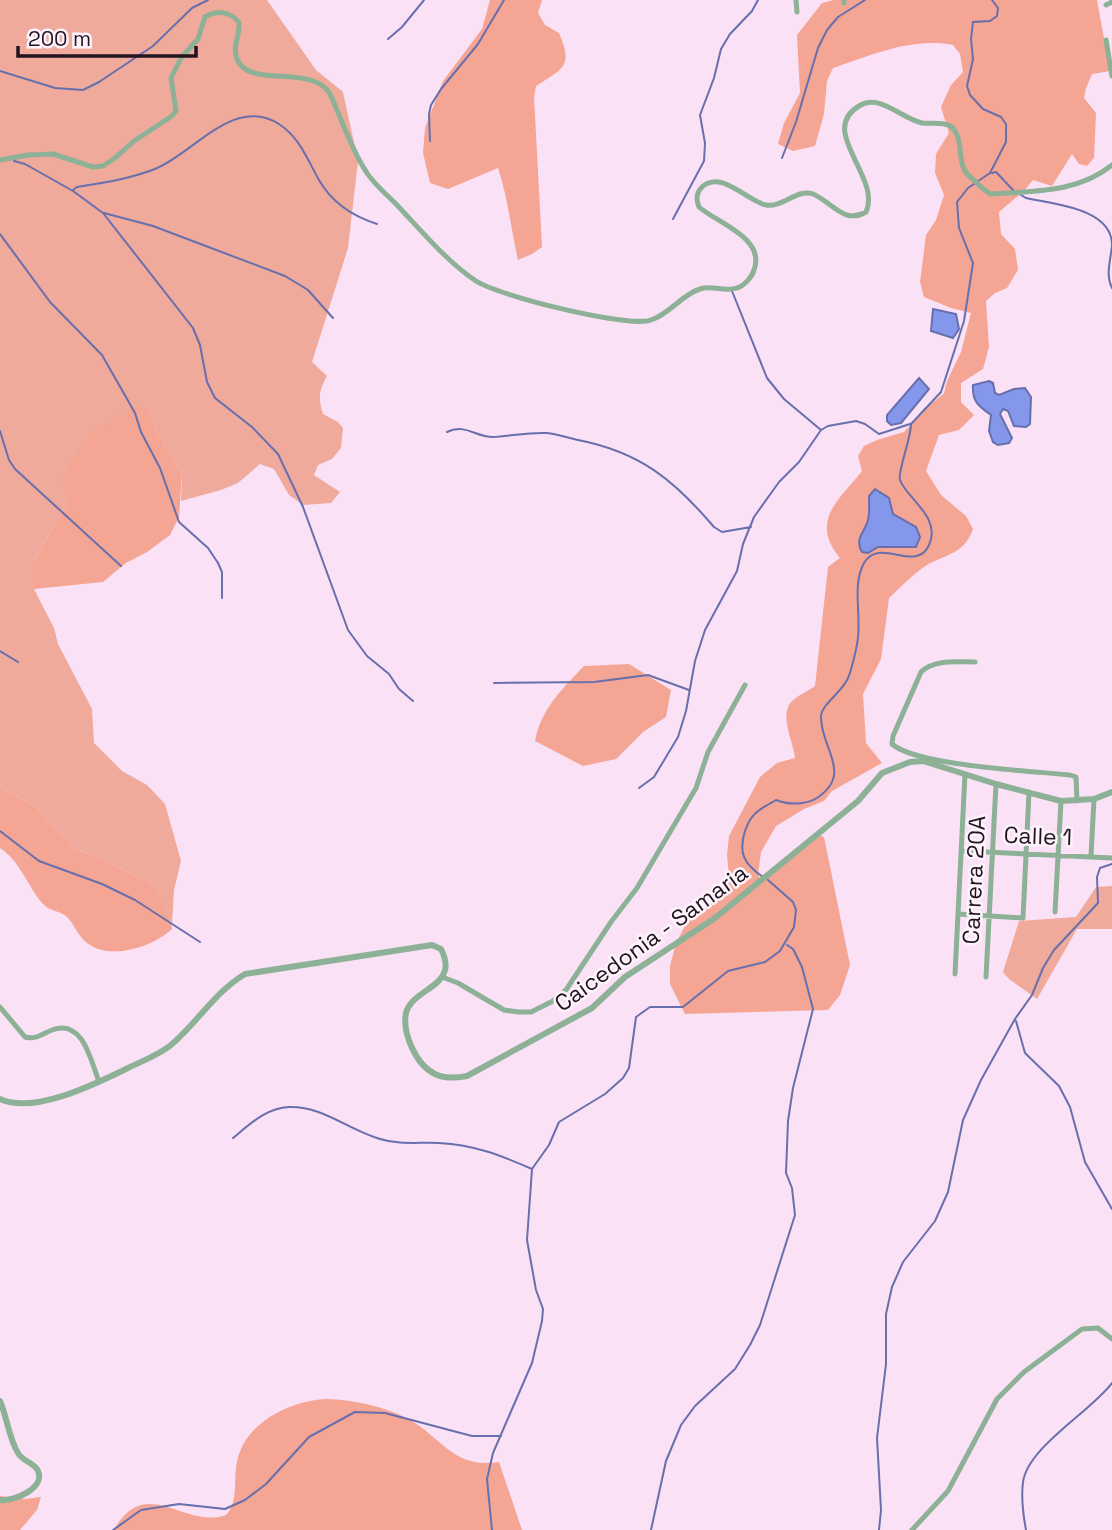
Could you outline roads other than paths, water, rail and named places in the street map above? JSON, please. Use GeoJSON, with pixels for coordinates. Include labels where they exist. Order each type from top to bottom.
{"type":"FeatureCollection","features":[{"type":"Feature","properties":{"kind":"street"},"geometry":{"type":"LineString","coordinates":[[796,0],[797,12]]}},
{"type":"Feature","properties":{"kind":"street"},"geometry":{"type":"LineString","coordinates":[[0,160],[53,154],[93,167],[103,166],[172,116],[176,106],[171,78],[175,67],[198,38],[205,17],[221,12],[230,14],[239,23],[235,45],[236,59],[241,65],[253,73],[313,81],[328,90],[367,173],[438,248],[477,282],[547,305],[639,323],[661,316],[695,291],[706,287],[734,289],[740,287],[752,275],[756,258],[749,241],[699,207],[698,193],[710,182],[732,186],[769,206],[803,193],[813,194],[851,217],[866,212],[870,198],[865,179],[845,139],[844,126],[846,117],[865,102],[876,101],[916,121],[951,126],[959,139],[964,171],[991,194],[1054,190],[1092,179],[1112,165]]}},
{"type":"Feature","properties":{"kind":"street"},"geometry":{"type":"LineString","coordinates":[[1106,40],[1112,76]]}},
{"type":"Feature","properties":{"kind":"street"},"geometry":{"type":"LineString","coordinates":[[975,662],[937,663],[926,667],[893,736],[892,744],[913,754],[964,765],[1070,775],[1076,777],[1077,801]]}},
{"type":"Feature","properties":{"kind":"street"},"geometry":{"type":"LineString","coordinates":[[0,1099],[17,1103],[55,1099],[99,1082],[164,1050],[228,984],[245,974],[432,945],[442,949],[445,957],[442,977],[458,983],[503,1010],[531,1012],[552,1001],[566,990],[637,888],[696,788],[708,752],[745,685]]}},
{"type":"Feature","properties":{"kind":"street","name":"Caicedonia - Samaria"},"geometry":{"type":"LineString","coordinates":[[442,977],[414,999],[406,1011],[406,1032],[422,1063],[435,1074],[456,1078],[467,1076],[592,1007],[625,977],[715,918],[858,801],[882,773],[911,762],[923,761],[1061,801],[1094,799],[1112,792]]}},
{"type":"Feature","properties":{"kind":"street"},"geometry":{"type":"LineString","coordinates":[[956,974],[965,774]]}},
{"type":"Feature","properties":{"kind":"street","name":"Carrera 20A"},"geometry":{"type":"LineString","coordinates":[[986,977],[996,784]]}},
{"type":"Feature","properties":{"kind":"street"},"geometry":{"type":"LineString","coordinates":[[958,914],[1023,918],[1029,792]]}},
{"type":"Feature","properties":{"kind":"street"},"geometry":{"type":"LineString","coordinates":[[1091,856],[1094,799]]}},
{"type":"Feature","properties":{"kind":"street"},"geometry":{"type":"LineString","coordinates":[[1055,912],[1061,801]]}},
{"type":"Feature","properties":{"kind":"street","name":"Calle 1"},"geometry":{"type":"LineString","coordinates":[[962,850],[1112,858]]}},
{"type":"Feature","properties":{"kind":"street"},"geometry":{"type":"LineString","coordinates":[[0,1007],[25,1037],[40,1037],[64,1027],[71,1029],[84,1043],[99,1082]]}},
{"type":"Feature","properties":{"kind":"street"},"geometry":{"type":"LineString","coordinates":[[912,1530],[948,1491],[997,1399],[1024,1372],[1082,1329],[1098,1328],[1112,1339]]}},
{"type":"Feature","properties":{"kind":"street"},"geometry":{"type":"LineString","coordinates":[[0,1401],[16,1451],[38,1470],[39,1475],[37,1483],[24,1494],[13,1499],[0,1500]]}},
{"type":"Feature","properties":{"kind":"water"},"geometry":{"type":"Polygon","coordinates":[[[933,309],[956,314],[959,329],[953,338],[931,331],[933,309]]]}},
{"type":"Feature","properties":{"kind":"water"},"geometry":{"type":"Polygon","coordinates":[[[919,378],[929,389],[901,423],[891,425],[887,421],[887,415],[919,378]]]}},
{"type":"Feature","properties":{"kind":"water"},"geometry":{"type":"Polygon","coordinates":[[[989,381],[999,395],[1025,388],[1031,397],[1030,424],[1026,427],[1014,426],[1008,411],[1003,409],[1000,414],[1012,438],[1009,443],[998,445],[993,442],[989,431],[991,415],[979,406],[975,399],[973,385],[989,381]]]}},
{"type":"Feature","properties":{"kind":"water"},"geometry":{"type":"Polygon","coordinates":[[[875,489],[889,498],[893,514],[916,527],[920,537],[916,547],[878,547],[868,553],[862,552],[859,543],[868,520],[869,496],[875,489]]]}},
{"type":"Feature","properties":{"kind":"waterway"},"geometry":{"type":"LineString","coordinates":[[0,71],[55,88],[83,90],[153,46],[192,8],[208,0]]}},
{"type":"Feature","properties":{"kind":"waterway"},"geometry":{"type":"LineString","coordinates":[[388,39],[402,27],[424,0]]}},
{"type":"Feature","properties":{"kind":"waterway"},"geometry":{"type":"LineString","coordinates":[[430,141],[431,105],[478,44],[504,0]]}},
{"type":"Feature","properties":{"kind":"waterway"},"geometry":{"type":"LineString","coordinates":[[673,219],[704,161],[705,143],[700,115],[714,78],[721,49],[758,0]]}},
{"type":"Feature","properties":{"kind":"waterway"},"geometry":{"type":"LineString","coordinates":[[782,158],[796,122],[818,48],[827,30],[838,17],[865,0]]}},
{"type":"Feature","properties":{"kind":"waterway"},"geometry":{"type":"LineString","coordinates":[[763,877],[744,857],[742,846],[748,823],[760,809],[776,800],[797,804],[817,798],[828,789],[833,779],[834,770],[821,716],[825,706],[844,685],[850,673],[859,628],[858,580],[864,563],[879,553],[907,556],[923,553],[932,535],[927,517],[904,487],[900,476],[911,424],[941,392],[964,321],[973,263],[959,228],[957,202],[968,188],[990,173],[1006,142],[1006,124],[1001,117],[983,109],[970,95],[967,86],[973,59],[973,22],[990,21],[997,16],[998,8],[992,0]]}},
{"type":"Feature","properties":{"kind":"waterway"},"geometry":{"type":"LineString","coordinates":[[73,190],[155,169],[230,122],[246,117],[262,117],[279,124],[292,136],[324,188],[336,202],[351,213],[377,224]]}},
{"type":"Feature","properties":{"kind":"waterway"},"geometry":{"type":"LineString","coordinates":[[14,161],[25,164],[73,191],[103,213],[193,328],[200,345],[207,382],[215,398],[252,427],[278,454],[303,507],[348,630],[367,656],[389,674],[399,689],[413,701]]}},
{"type":"Feature","properties":{"kind":"waterway"},"geometry":{"type":"LineString","coordinates":[[992,173],[996,172],[1013,190]]}},
{"type":"Feature","properties":{"kind":"waterway"},"geometry":{"type":"LineString","coordinates":[[1021,195],[1079,210],[1102,223],[1109,233],[1112,245],[1109,272],[1112,288]]}},
{"type":"Feature","properties":{"kind":"waterway"},"geometry":{"type":"LineString","coordinates":[[104,213],[153,226],[285,276],[308,290],[333,318]]}},
{"type":"Feature","properties":{"kind":"waterway"},"geometry":{"type":"LineString","coordinates":[[0,234],[50,302],[102,355],[135,413],[141,432],[160,468],[179,522],[208,548],[218,563],[222,572],[222,598]]}},
{"type":"Feature","properties":{"kind":"waterway"},"geometry":{"type":"LineString","coordinates":[[732,291],[767,378],[784,399],[821,430]]}},
{"type":"Feature","properties":{"kind":"waterway"},"geometry":{"type":"LineString","coordinates":[[639,788],[654,777],[678,737],[686,711],[695,661],[705,630],[737,571],[743,544],[754,517],[779,482],[799,462],[821,430],[828,426],[856,421],[879,434],[910,424]]}},
{"type":"Feature","properties":{"kind":"waterway"},"geometry":{"type":"LineString","coordinates":[[447,432],[459,429],[493,437],[547,433],[600,445],[638,460],[654,470],[685,495],[714,527],[722,532],[751,527]]}},
{"type":"Feature","properties":{"kind":"waterway"},"geometry":{"type":"LineString","coordinates":[[0,431],[9,460],[15,469],[121,566]]}},
{"type":"Feature","properties":{"kind":"waterway"},"geometry":{"type":"LineString","coordinates":[[0,651],[18,662]]}},
{"type":"Feature","properties":{"kind":"waterway"},"geometry":{"type":"LineString","coordinates":[[494,683],[594,682],[648,675],[689,690]]}},
{"type":"Feature","properties":{"kind":"waterway"},"geometry":{"type":"LineString","coordinates":[[0,831],[39,861],[102,884],[135,900],[200,942]]}},
{"type":"Feature","properties":{"kind":"waterway"},"geometry":{"type":"LineString","coordinates":[[879,1530],[881,1510],[877,1438],[886,1364],[886,1314],[892,1287],[903,1262],[935,1221],[948,1192],[963,1120],[981,1080],[1015,1019],[1032,995],[1054,950],[1098,903],[1097,877],[1100,868],[1112,864]]}},
{"type":"Feature","properties":{"kind":"waterway"},"geometry":{"type":"LineString","coordinates":[[492,1530],[487,1479],[493,1453],[532,1363],[542,1321],[543,1309],[536,1290],[527,1240],[532,1169],[549,1145],[559,1122],[605,1094],[623,1078],[629,1068],[636,1017],[650,1007],[683,1007],[728,971],[765,962],[780,951],[794,927],[796,910],[793,902],[768,880]]}},
{"type":"Feature","properties":{"kind":"waterway"},"geometry":{"type":"LineString","coordinates":[[651,1530],[666,1461],[681,1425],[695,1406],[735,1369],[750,1345],[760,1325],[795,1215],[792,1188],[786,1173],[788,1121],[793,1088],[813,1009],[802,967],[793,949],[787,945]]}},
{"type":"Feature","properties":{"kind":"waterway"},"geometry":{"type":"LineString","coordinates":[[1016,1021],[1025,1053],[1059,1086],[1070,1107],[1085,1162],[1112,1209]]}},
{"type":"Feature","properties":{"kind":"waterway"},"geometry":{"type":"LineString","coordinates":[[233,1138],[273,1110],[301,1108],[324,1114],[387,1141],[476,1148],[532,1169]]}},
{"type":"Feature","properties":{"kind":"waterway"},"geometry":{"type":"LineString","coordinates":[[1026,1530],[1022,1494],[1027,1469],[1048,1443],[1112,1383]]}},
{"type":"Feature","properties":{"kind":"waterway"},"geometry":{"type":"LineString","coordinates":[[113,1530],[141,1510],[179,1504],[225,1509],[245,1500],[266,1484],[309,1437],[355,1412],[385,1413],[472,1436],[501,1436]]}}]}
